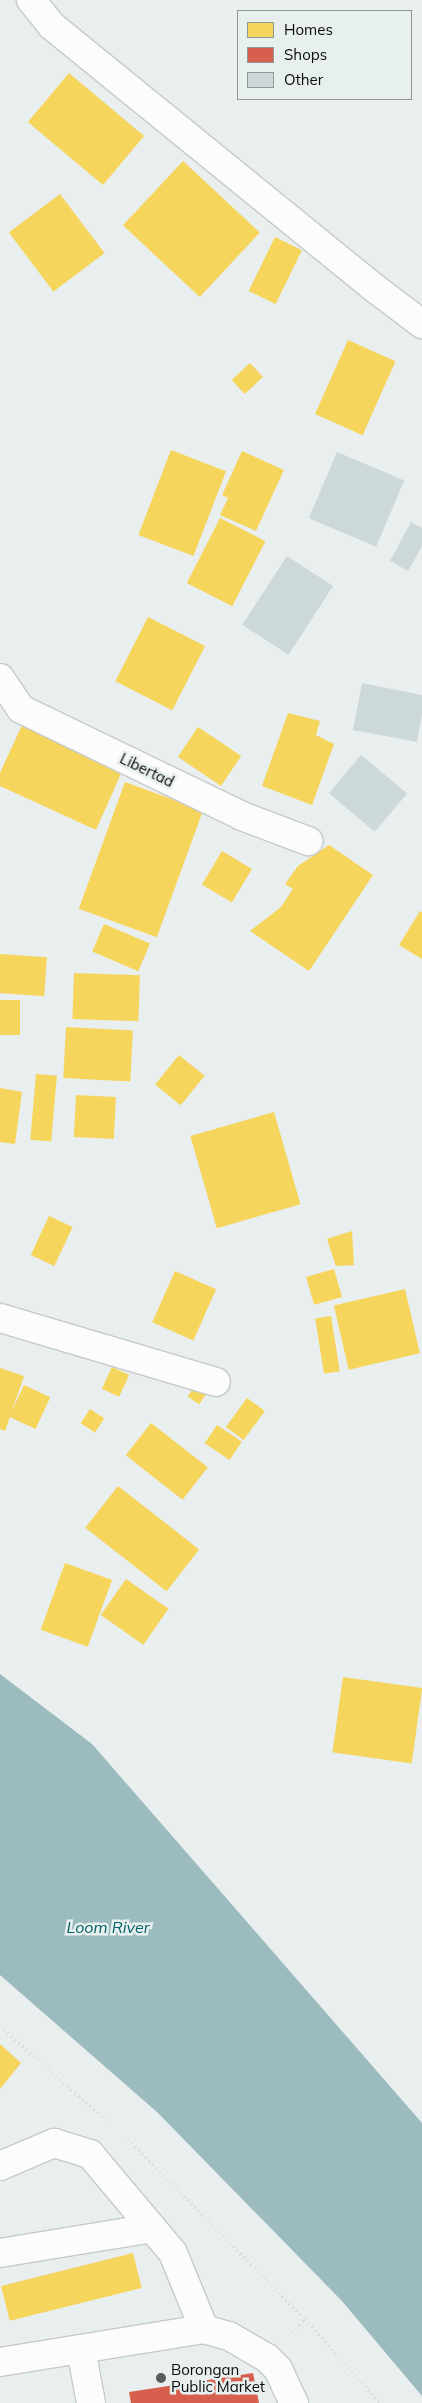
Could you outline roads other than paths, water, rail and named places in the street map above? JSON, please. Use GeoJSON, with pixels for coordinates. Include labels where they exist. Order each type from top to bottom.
{"type":"FeatureCollection","features":[{"type":"Feature","properties":{"kind":"street"},"geometry":{"type":"LineString","coordinates":[[31,0],[52,26],[376,289],[422,324]]}},
{"type":"Feature","properties":{"kind":"street","name":"Libertad"},"geometry":{"type":"LineString","coordinates":[[0,678],[21,709],[242,816],[308,841]]}},
{"type":"Feature","properties":{"kind":"street"},"geometry":{"type":"LineString","coordinates":[[0,1318],[216,1382]]}},
{"type":"Feature","properties":{"kind":"street"},"geometry":{"type":"LineString","coordinates":[[0,2166],[54,2143],[90,2154],[173,2252],[204,2329]]}},
{"type":"Feature","properties":{"kind":"street"},"geometry":{"type":"LineString","coordinates":[[0,2253],[152,2228]]}},
{"type":"Feature","properties":{"kind":"street"},"geometry":{"type":"LineString","coordinates":[[0,2362],[204,2329],[229,2336],[267,2358],[278,2369],[294,2403]]}},
{"type":"Feature","properties":{"kind":"street"},"geometry":{"type":"LineString","coordinates":[[81,2349],[91,2403]]}},
{"type":"Feature","properties":{"kind":"water","name":"Loom River"},"geometry":{"type":"Polygon","coordinates":[[[0,1674],[92,1744],[422,2123],[422,2396],[342,2301],[157,2112],[0,1975],[0,1674]]]}},
{"type":"Feature","properties":{"kind":"place","name":"Borongan Public Market"},"geometry":{"type":"Point","coordinates":[161,2378]}}]}
